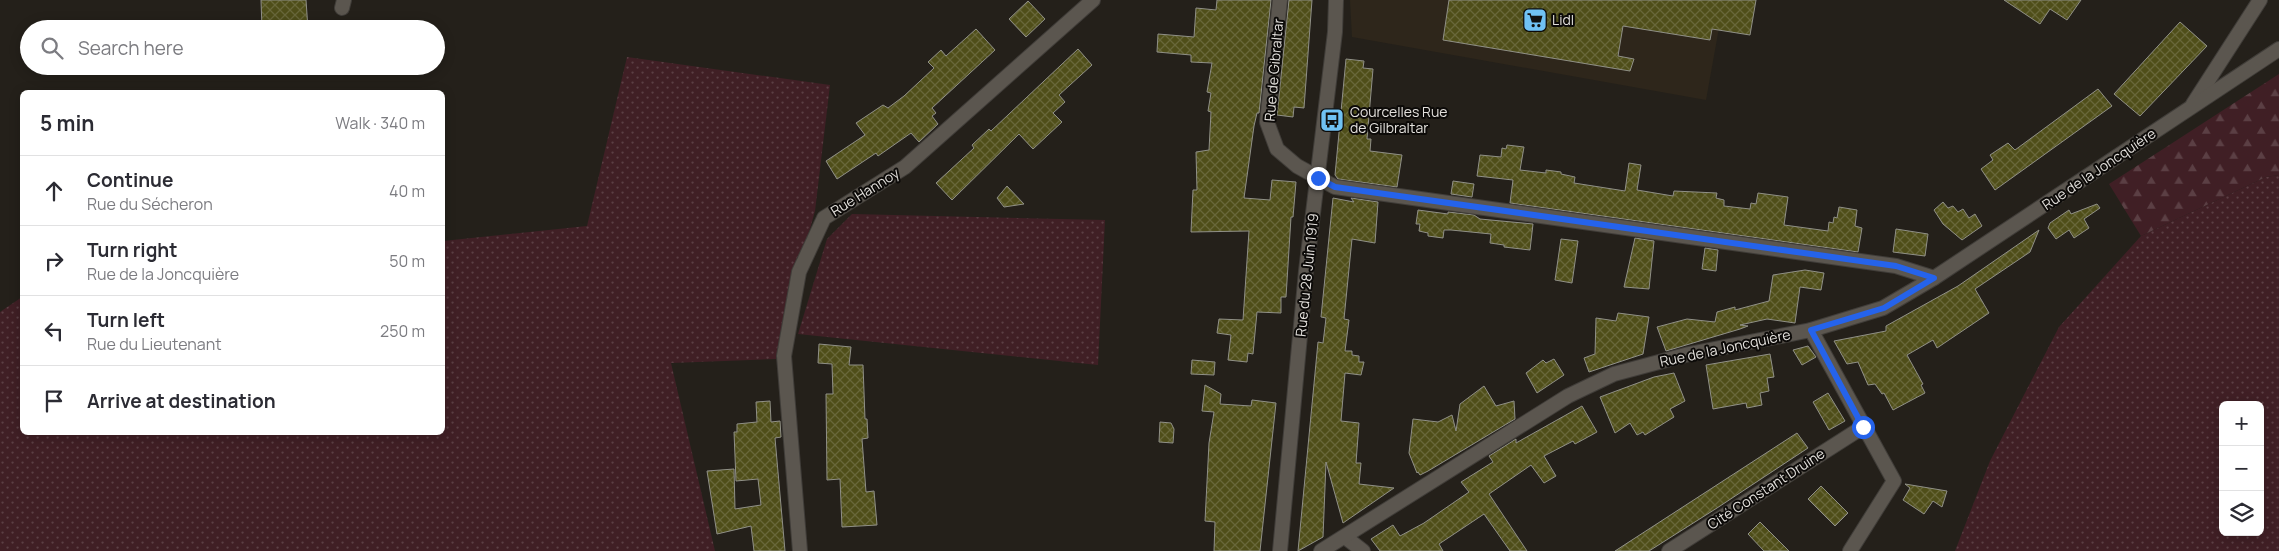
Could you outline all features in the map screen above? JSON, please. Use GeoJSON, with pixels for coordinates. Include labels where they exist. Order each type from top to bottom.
{"type":"FeatureCollection","features":[{"type":"Feature","properties":{"kind":"street","name":"Rue Hannoy"},"geometry":{"type":"LineString","coordinates":[[800,551],[784,356],[800,272],[824,218],[905,166],[1093,0]]}},
{"type":"Feature","properties":{"kind":"street","name":"Rue de Gibraltar"},"geometry":{"type":"LineString","coordinates":[[1280,0],[1267,122],[1277,148],[1297,166],[1335,187],[1896,266],[1934,278]]}},
{"type":"Feature","properties":{"kind":"street","name":"Rue du 28 Juin 1919"},"geometry":{"type":"LineString","coordinates":[[1280,551],[1306,271],[1335,32],[1336,0]]}},
{"type":"Feature","properties":{"kind":"street"},"geometry":{"type":"LineString","coordinates":[[2190,109],[2260,0]]}},
{"type":"Feature","properties":{"kind":"street","name":"Rue de la Joncquière"},"geometry":{"type":"LineString","coordinates":[[1321,551],[1568,396],[1614,374],[1689,354],[1811,330],[1884,308],[1934,278],[2279,49]]}},
{"type":"Feature","properties":{"kind":"street"},"geometry":{"type":"LineString","coordinates":[[1811,330],[1894,481],[1850,551]]}},
{"type":"Feature","properties":{"kind":"street","name":"Cité Constant Druine"},"geometry":{"type":"LineString","coordinates":[[1669,551],[1863,427]]}},
{"type":"Feature","properties":{"kind":"street"},"geometry":{"type":"LineString","coordinates":[[1345,537],[1363,551]]}},
{"type":"Feature","properties":{"kind":"shaded area"},"geometry":{"type":"Polygon","coordinates":[[[1350,0],[1724,0],[1706,100],[1352,37],[1350,0]]]}},
{"type":"Feature","properties":{"kind":"green space"},"geometry":{"type":"Polygon","coordinates":[[[627,57],[830,85],[815,211],[780,335],[776,359],[671,363],[715,551],[0,551],[0,312],[20,298],[20,435],[445,435],[445,241],[587,226],[627,57]]]}},
{"type":"Feature","properties":{"kind":"green space"},"geometry":{"type":"Polygon","coordinates":[[[2279,74],[2279,175],[2266,177],[2141,236],[2109,184],[2279,74]]]}},
{"type":"Feature","properties":{"kind":"green space"},"geometry":{"type":"Polygon","coordinates":[[[2279,175],[2279,551],[1955,551],[1990,461],[2059,327],[2141,236],[2266,177],[2279,175]]]}},
{"type":"Feature","properties":{"kind":"green space"},"geometry":{"type":"Polygon","coordinates":[[[852,214],[1105,220],[1098,365],[798,334],[827,239],[852,214]]]}},
{"type":"Feature","properties":{"kind":"building"},"geometry":{"type":"Polygon","coordinates":[[[261,0],[306,0],[307,20],[262,20],[261,0]]]}},
{"type":"Feature","properties":{"kind":"building"},"geometry":{"type":"Polygon","coordinates":[[[1217,0],[1271,0],[1259,113],[1257,113],[1254,126],[1244,198],[1270,200],[1272,180],[1296,182],[1293,217],[1291,217],[1286,297],[1281,297],[1281,313],[1257,312],[1253,354],[1248,353],[1247,362],[1228,360],[1231,335],[1217,333],[1219,319],[1243,320],[1249,231],[1191,232],[1193,190],[1197,190],[1196,152],[1209,150],[1211,112],[1208,111],[1211,93],[1207,92],[1212,63],[1191,62],[1191,55],[1157,52],[1158,34],[1194,37],[1196,8],[1216,10],[1217,0]]]}},
{"type":"Feature","properties":{"kind":"building"},"geometry":{"type":"Polygon","coordinates":[[[1289,0],[1312,0],[1304,108],[1294,107],[1293,117],[1277,115],[1289,0]]]}},
{"type":"Feature","properties":{"kind":"building","name":"Lidl"},"geometry":{"type":"Polygon","coordinates":[[[1449,0],[1756,0],[1750,35],[1712,29],[1710,40],[1623,26],[1618,56],[1634,59],[1630,71],[1443,40],[1449,0]]]}},
{"type":"Feature","properties":{"kind":"building"},"geometry":{"type":"Polygon","coordinates":[[[2004,0],[2081,0],[2067,20],[2050,9],[2040,24],[2004,0]]]}},
{"type":"Feature","properties":{"kind":"building"},"geometry":{"type":"Polygon","coordinates":[[[1028,1],[1045,19],[1026,37],[1009,19],[1028,1]]]}},
{"type":"Feature","properties":{"kind":"building"},"geometry":{"type":"Polygon","coordinates":[[[2180,22],[2207,46],[2140,116],[2114,94],[2180,22]]]}},
{"type":"Feature","properties":{"kind":"building"},"geometry":{"type":"Polygon","coordinates":[[[976,29],[995,50],[932,108],[936,113],[932,116],[938,124],[919,142],[911,133],[878,156],[876,153],[837,179],[826,161],[865,135],[856,123],[883,105],[888,108],[904,96],[934,68],[928,62],[941,50],[946,56],[976,29]]]}},
{"type":"Feature","properties":{"kind":"building"},"geometry":{"type":"Polygon","coordinates":[[[1078,49],[1092,65],[1059,95],[1065,102],[1053,113],[1062,122],[1033,149],[1019,134],[952,200],[936,183],[974,148],[972,145],[989,129],[991,131],[1078,49]]]}},
{"type":"Feature","properties":{"kind":"building"},"geometry":{"type":"Polygon","coordinates":[[[1346,59],[1364,61],[1363,68],[1373,69],[1367,139],[1371,139],[1370,151],[1402,155],[1397,187],[1338,179],[1335,175],[1346,59]]]}},
{"type":"Feature","properties":{"kind":"building"},"geometry":{"type":"Polygon","coordinates":[[[2098,89],[2112,106],[1995,190],[1981,169],[1993,160],[1990,155],[2008,143],[2015,150],[2098,89]]]}},
{"type":"Feature","properties":{"kind":"building"},"geometry":{"type":"Polygon","coordinates":[[[1507,145],[1524,147],[1520,170],[1546,173],[1546,170],[1561,172],[1561,174],[1575,177],[1574,183],[1625,191],[1629,163],[1641,165],[1637,190],[1673,196],[1674,191],[1717,193],[1716,198],[1724,200],[1724,206],[1750,209],[1751,203],[1756,204],[1758,193],[1788,197],[1784,225],[1828,231],[1829,222],[1833,223],[1834,217],[1837,218],[1839,207],[1857,210],[1855,226],[1862,228],[1858,252],[1510,203],[1513,180],[1477,176],[1480,155],[1501,157],[1502,148],[1506,149],[1507,145]]]}},
{"type":"Feature","properties":{"kind":"building"},"geometry":{"type":"Polygon","coordinates":[[[1453,181],[1474,184],[1472,197],[1451,194],[1453,181]]]}},
{"type":"Feature","properties":{"kind":"building"},"geometry":{"type":"Polygon","coordinates":[[[1007,186],[1024,204],[1004,207],[997,198],[1007,186]]]}},
{"type":"Feature","properties":{"kind":"building"},"geometry":{"type":"Polygon","coordinates":[[[1333,198],[1354,202],[1351,198],[1378,202],[1375,243],[1352,239],[1344,319],[1349,320],[1345,351],[1352,351],[1352,355],[1359,356],[1359,362],[1364,362],[1361,375],[1345,373],[1341,421],[1359,423],[1356,463],[1361,463],[1359,484],[1394,488],[1343,523],[1326,462],[1323,537],[1298,551],[1318,342],[1323,343],[1326,318],[1321,317],[1333,198]]]}},
{"type":"Feature","properties":{"kind":"building"},"geometry":{"type":"Polygon","coordinates":[[[1943,202],[1948,208],[1953,206],[1958,212],[1963,209],[1969,218],[1975,214],[1982,226],[1962,240],[1943,224],[1934,210],[1943,202]]]}},
{"type":"Feature","properties":{"kind":"building"},"geometry":{"type":"Polygon","coordinates":[[[2097,204],[2100,208],[2084,219],[2089,228],[2074,238],[2069,230],[2056,239],[2048,228],[2050,223],[2069,210],[2071,214],[2097,204]]]}},
{"type":"Feature","properties":{"kind":"building"},"geometry":{"type":"Polygon","coordinates":[[[1418,210],[1474,215],[1480,219],[1533,224],[1530,250],[1504,247],[1504,245],[1490,243],[1491,234],[1444,230],[1443,238],[1428,236],[1428,233],[1419,231],[1420,224],[1416,224],[1418,210]]]}},
{"type":"Feature","properties":{"kind":"building"},"geometry":{"type":"Polygon","coordinates":[[[1896,229],[1928,234],[1925,256],[1893,252],[1896,229]]]}},
{"type":"Feature","properties":{"kind":"building"},"geometry":{"type":"Polygon","coordinates":[[[2039,230],[2030,252],[1975,289],[1989,313],[1937,348],[1933,340],[1907,355],[1923,384],[1921,385],[1925,393],[1893,410],[1884,393],[1882,394],[1875,384],[1868,385],[1858,362],[1847,364],[1834,341],[1886,331],[1886,326],[1958,286],[2039,230]]]}},
{"type":"Feature","properties":{"kind":"building"},"geometry":{"type":"Polygon","coordinates":[[[1635,238],[1654,241],[1649,289],[1624,287],[1635,238]]]}},
{"type":"Feature","properties":{"kind":"building"},"geometry":{"type":"Polygon","coordinates":[[[1561,239],[1578,241],[1572,283],[1555,280],[1561,239]]]}},
{"type":"Feature","properties":{"kind":"building"},"geometry":{"type":"Polygon","coordinates":[[[1705,248],[1718,250],[1716,271],[1702,269],[1705,248]]]}},
{"type":"Feature","properties":{"kind":"building"},"geometry":{"type":"Polygon","coordinates":[[[1805,270],[1824,273],[1821,290],[1800,287],[1795,323],[1767,319],[1740,325],[1748,326],[1666,351],[1657,327],[1687,319],[1715,322],[1717,312],[1735,307],[1735,310],[1769,301],[1773,275],[1805,270]]]}},
{"type":"Feature","properties":{"kind":"building"},"geometry":{"type":"Polygon","coordinates":[[[1618,313],[1649,317],[1643,354],[1589,372],[1584,358],[1595,354],[1596,318],[1616,321],[1618,313]]]}},
{"type":"Feature","properties":{"kind":"building"},"geometry":{"type":"Polygon","coordinates":[[[819,344],[851,347],[849,365],[863,365],[865,419],[867,419],[868,438],[862,439],[866,492],[874,491],[877,525],[842,527],[840,479],[827,480],[826,394],[833,394],[832,364],[818,363],[819,344]]]}},
{"type":"Feature","properties":{"kind":"building"},"geometry":{"type":"Polygon","coordinates":[[[1808,346],[1816,357],[1802,365],[1793,350],[1808,346]]]}},
{"type":"Feature","properties":{"kind":"building"},"geometry":{"type":"Polygon","coordinates":[[[1770,354],[1774,377],[1767,378],[1769,391],[1760,393],[1762,405],[1747,408],[1746,403],[1713,409],[1706,365],[1770,354]]]}},
{"type":"Feature","properties":{"kind":"building"},"geometry":{"type":"Polygon","coordinates":[[[1554,359],[1564,375],[1537,393],[1526,373],[1543,360],[1546,363],[1554,359]]]}},
{"type":"Feature","properties":{"kind":"building"},"geometry":{"type":"Polygon","coordinates":[[[1192,360],[1215,362],[1214,375],[1191,374],[1192,360]]]}},
{"type":"Feature","properties":{"kind":"building"},"geometry":{"type":"Polygon","coordinates":[[[1674,373],[1685,401],[1670,409],[1674,417],[1645,435],[1643,432],[1637,435],[1630,423],[1615,433],[1600,397],[1654,377],[1674,373]]]}},
{"type":"Feature","properties":{"kind":"building"},"geometry":{"type":"Polygon","coordinates":[[[1205,385],[1221,394],[1220,404],[1251,406],[1252,400],[1276,403],[1260,551],[1214,551],[1215,522],[1205,521],[1209,443],[1214,412],[1202,411],[1205,385]]]}},
{"type":"Feature","properties":{"kind":"building"},"geometry":{"type":"Polygon","coordinates":[[[1484,386],[1496,406],[1514,401],[1515,419],[1428,471],[1420,475],[1417,473],[1409,453],[1413,419],[1438,422],[1452,415],[1456,431],[1460,404],[1484,386]]]}},
{"type":"Feature","properties":{"kind":"building"},"geometry":{"type":"Polygon","coordinates":[[[1828,393],[1845,421],[1829,430],[1813,402],[1828,393]]]}},
{"type":"Feature","properties":{"kind":"building"},"geometry":{"type":"Polygon","coordinates":[[[770,401],[771,422],[780,421],[781,437],[775,438],[785,551],[754,551],[751,526],[717,534],[707,471],[734,469],[735,509],[761,505],[758,479],[736,481],[734,432],[737,432],[737,424],[757,422],[756,402],[770,401]]]}},
{"type":"Feature","properties":{"kind":"building"},"geometry":{"type":"Polygon","coordinates":[[[1582,406],[1597,432],[1575,444],[1573,441],[1544,456],[1556,476],[1544,483],[1531,465],[1489,494],[1527,551],[1510,551],[1484,514],[1439,544],[1443,551],[1380,551],[1371,539],[1393,525],[1400,536],[1424,523],[1469,492],[1461,482],[1493,462],[1489,456],[1516,439],[1516,443],[1582,406]]]}},
{"type":"Feature","properties":{"kind":"building"},"geometry":{"type":"Polygon","coordinates":[[[1160,422],[1171,423],[1174,429],[1173,443],[1159,442],[1160,422]]]}},
{"type":"Feature","properties":{"kind":"building"},"geometry":{"type":"Polygon","coordinates":[[[1797,433],[1808,448],[1717,508],[1649,551],[1615,551],[1797,433]]]}},
{"type":"Feature","properties":{"kind":"building"},"geometry":{"type":"Polygon","coordinates":[[[1905,484],[1947,491],[1942,507],[1933,501],[1924,514],[1903,500],[1910,488],[1905,484]]]}},
{"type":"Feature","properties":{"kind":"building"},"geometry":{"type":"Polygon","coordinates":[[[1821,486],[1848,513],[1835,526],[1808,499],[1821,486]]]}},
{"type":"Feature","properties":{"kind":"building"},"geometry":{"type":"Polygon","coordinates":[[[1760,522],[1789,551],[1764,551],[1748,534],[1760,522]]]}},
{"type":"Feature","properties":{"kind":"place","name":"Lidl"},"geometry":{"type":"Point","coordinates":[1535,20]}},
{"type":"Feature","properties":{"kind":"place","name":"Courcelles Rue de Gilbraltar"},"geometry":{"type":"Point","coordinates":[1332,120]}},
{"type":"Feature","properties":{"kind":"route"},"geometry":{"type":"LineString","coordinates":[[1318,178],[1335,187],[1896,266],[1934,278],[1884,308],[1811,330],[1863,427]]}}]}
